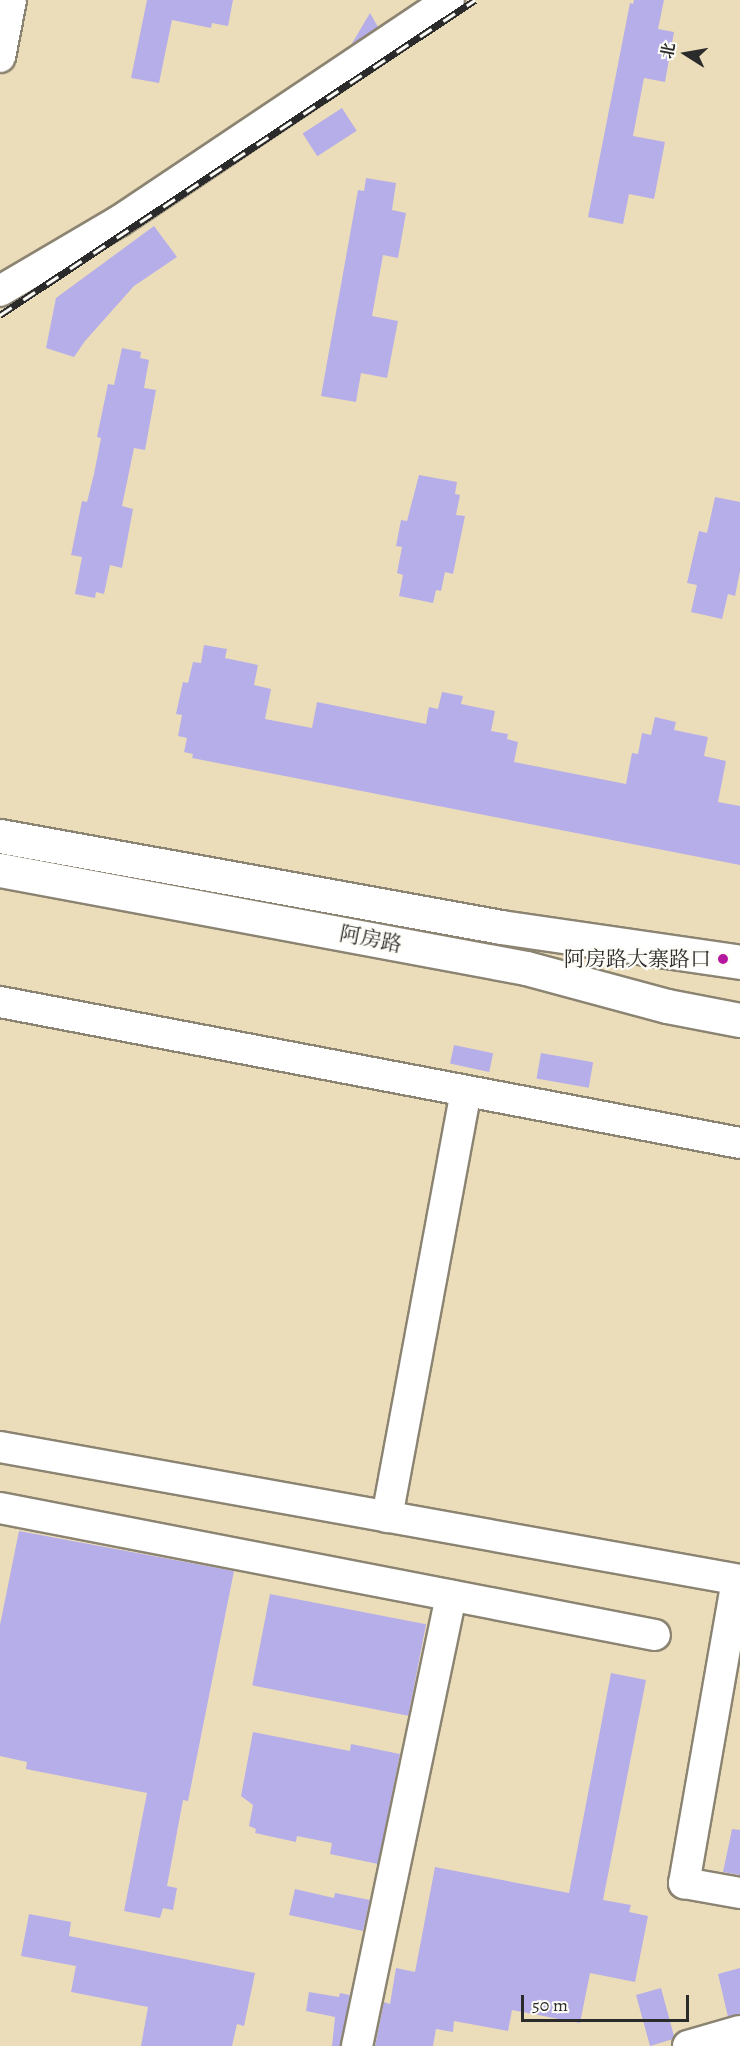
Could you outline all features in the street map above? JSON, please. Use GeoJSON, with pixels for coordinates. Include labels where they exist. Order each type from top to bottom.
{"type":"FeatureCollection","features":[{"type":"Feature","properties":{"kind":"main road","name":"阿房路"},"geometry":{"type":"LineString","coordinates":[[0,836],[501,927],[740,962]]}},
{"type":"Feature","properties":{"kind":"main road","name":"阿房路"},"geometry":{"type":"LineString","coordinates":[[0,870],[526,968],[667,1006],[740,1020]]}},
{"type":"Feature","properties":{"kind":"street"},"geometry":{"type":"LineString","coordinates":[[0,57],[11,0]]}},
{"type":"Feature","properties":{"kind":"street"},"geometry":{"type":"LineString","coordinates":[[0,291],[119,220],[449,0]]}},
{"type":"Feature","properties":{"kind":"street"},"geometry":{"type":"LineString","coordinates":[[0,1002],[740,1143]]}},
{"type":"Feature","properties":{"kind":"street"},"geometry":{"type":"LineString","coordinates":[[387,1517],[466,1090]]}},
{"type":"Feature","properties":{"kind":"street"},"geometry":{"type":"LineString","coordinates":[[0,1447],[738,1580],[684,1883],[740,1893]]}},
{"type":"Feature","properties":{"kind":"street"},"geometry":{"type":"LineString","coordinates":[[0,1508],[655,1635]]}},
{"type":"Feature","properties":{"kind":"street"},"geometry":{"type":"LineString","coordinates":[[357,2046],[451,1596]]}},
{"type":"Feature","properties":{"kind":"street"},"geometry":{"type":"LineString","coordinates":[[688,2046],[740,2031]]}},
{"type":"Feature","properties":{"kind":"building"},"geometry":{"type":"Polygon","coordinates":[[[147,0],[233,0],[228,26],[212,23],[211,28],[172,20],[159,83],[131,78],[147,0]]]}},
{"type":"Feature","properties":{"kind":"building"},"geometry":{"type":"Polygon","coordinates":[[[634,0],[664,0],[658,29],[674,32],[665,82],[644,78],[633,136],[665,142],[654,199],[629,194],[623,224],[588,217],[630,3],[633,4],[634,0]]]}},
{"type":"Feature","properties":{"kind":"building"},"geometry":{"type":"Polygon","coordinates":[[[370,13],[378,27],[351,45],[370,13]]]}},
{"type":"Feature","properties":{"kind":"building"},"geometry":{"type":"Polygon","coordinates":[[[342,108],[357,131],[317,156],[303,134],[342,108]]]}},
{"type":"Feature","properties":{"kind":"building"},"geometry":{"type":"Polygon","coordinates":[[[366,178],[396,183],[392,210],[406,213],[398,258],[383,255],[372,316],[398,321],[387,378],[361,373],[356,402],[321,396],[358,190],[364,191],[366,178]]]}},
{"type":"Feature","properties":{"kind":"building"},"geometry":{"type":"Polygon","coordinates":[[[154,226],[177,257],[134,286],[85,341],[74,357],[46,348],[56,298],[154,226]]]}},
{"type":"Feature","properties":{"kind":"building"},"geometry":{"type":"Polygon","coordinates":[[[122,348],[141,352],[140,358],[149,360],[144,388],[156,390],[145,450],[134,448],[122,506],[133,509],[122,568],[110,565],[104,594],[96,592],[95,598],[75,594],[82,557],[71,555],[82,501],[87,502],[94,474],[101,438],[97,437],[108,384],[114,385],[122,348]]]}},
{"type":"Feature","properties":{"kind":"building"},"geometry":{"type":"Polygon","coordinates":[[[419,475],[457,482],[455,494],[460,495],[456,515],[465,516],[453,574],[445,572],[441,591],[436,590],[433,603],[399,596],[403,575],[397,573],[402,547],[396,546],[401,520],[407,521],[419,475]]]}},
{"type":"Feature","properties":{"kind":"building"},"geometry":{"type":"Polygon","coordinates":[[[715,497],[740,502],[740,571],[735,596],[728,594],[722,619],[691,612],[697,585],[687,583],[699,531],[707,533],[715,497]]]}},
{"type":"Feature","properties":{"kind":"building"},"geometry":{"type":"Polygon","coordinates":[[[204,645],[227,649],[225,658],[258,665],[254,685],[271,689],[265,719],[312,728],[317,702],[426,724],[429,707],[438,709],[442,692],[463,696],[461,704],[495,711],[491,731],[508,734],[507,739],[518,742],[514,762],[626,784],[632,753],[638,754],[642,733],[651,735],[655,717],[676,722],[674,730],[708,737],[704,756],[726,761],[718,802],[740,806],[740,865],[192,758],[193,754],[184,752],[187,738],[178,736],[182,715],[176,714],[183,682],[188,683],[193,662],[201,663],[204,645]]]}},
{"type":"Feature","properties":{"kind":"building"},"geometry":{"type":"Polygon","coordinates":[[[454,1045],[493,1053],[489,1072],[450,1064],[454,1045]]]}},
{"type":"Feature","properties":{"kind":"building"},"geometry":{"type":"Polygon","coordinates":[[[541,1053],[593,1062],[589,1088],[536,1079],[541,1053]]]}},
{"type":"Feature","properties":{"kind":"building"},"geometry":{"type":"Polygon","coordinates":[[[19,1531],[234,1571],[188,1801],[183,1800],[167,1886],[177,1888],[173,1910],[163,1908],[160,1918],[124,1911],[147,1793],[26,1769],[27,1762],[0,1756],[0,1625],[19,1531]]]}},
{"type":"Feature","properties":{"kind":"building"},"geometry":{"type":"Polygon","coordinates":[[[270,1594],[426,1624],[408,1716],[252,1685],[270,1594]]]}},
{"type":"Feature","properties":{"kind":"building"},"geometry":{"type":"Polygon","coordinates":[[[611,1673],[646,1680],[603,1900],[631,1905],[629,1912],[648,1916],[635,1982],[590,1973],[580,2023],[512,2010],[508,2031],[454,2021],[453,2032],[436,2029],[433,2046],[375,2046],[384,2002],[390,2004],[396,1968],[415,1972],[435,1867],[569,1893],[611,1673]]]}},
{"type":"Feature","properties":{"kind":"building"},"geometry":{"type":"Polygon","coordinates":[[[253,1732],[350,1751],[351,1744],[400,1754],[378,1864],[330,1854],[332,1843],[297,1836],[296,1842],[255,1833],[256,1829],[249,1826],[253,1805],[241,1796],[253,1732]]]}},
{"type":"Feature","properties":{"kind":"building"},"geometry":{"type":"Polygon","coordinates":[[[732,1829],[740,1830],[740,1875],[723,1872],[732,1829]]]}},
{"type":"Feature","properties":{"kind":"building"},"geometry":{"type":"Polygon","coordinates":[[[295,1889],[334,1898],[335,1893],[370,1900],[363,1931],[289,1915],[295,1889]]]}},
{"type":"Feature","properties":{"kind":"building"},"geometry":{"type":"Polygon","coordinates":[[[29,1914],[71,1922],[69,1936],[255,1973],[244,2026],[237,2024],[232,2046],[141,2046],[148,2007],[71,1992],[76,1966],[21,1956],[29,1914]]]}},
{"type":"Feature","properties":{"kind":"building"},"geometry":{"type":"Polygon","coordinates":[[[740,1968],[740,2014],[728,2017],[718,1974],[740,1968]]]}},
{"type":"Feature","properties":{"kind":"building"},"geometry":{"type":"Polygon","coordinates":[[[661,1988],[674,2036],[673,2039],[650,2046],[636,1995],[661,1988]]]}},
{"type":"Feature","properties":{"kind":"building"},"geometry":{"type":"Polygon","coordinates":[[[309,1992],[339,1997],[340,1993],[350,1995],[340,2046],[332,2046],[335,2017],[306,2011],[309,1992]]]}},
{"type":"Feature","properties":{"kind":"railway"},"geometry":{"type":"LineString","coordinates":[[0,315],[475,0]]}},
{"type":"Feature","properties":{"kind":"place","name":"阿房路大寨路口"},"geometry":{"type":"Point","coordinates":[723,959]}}]}
